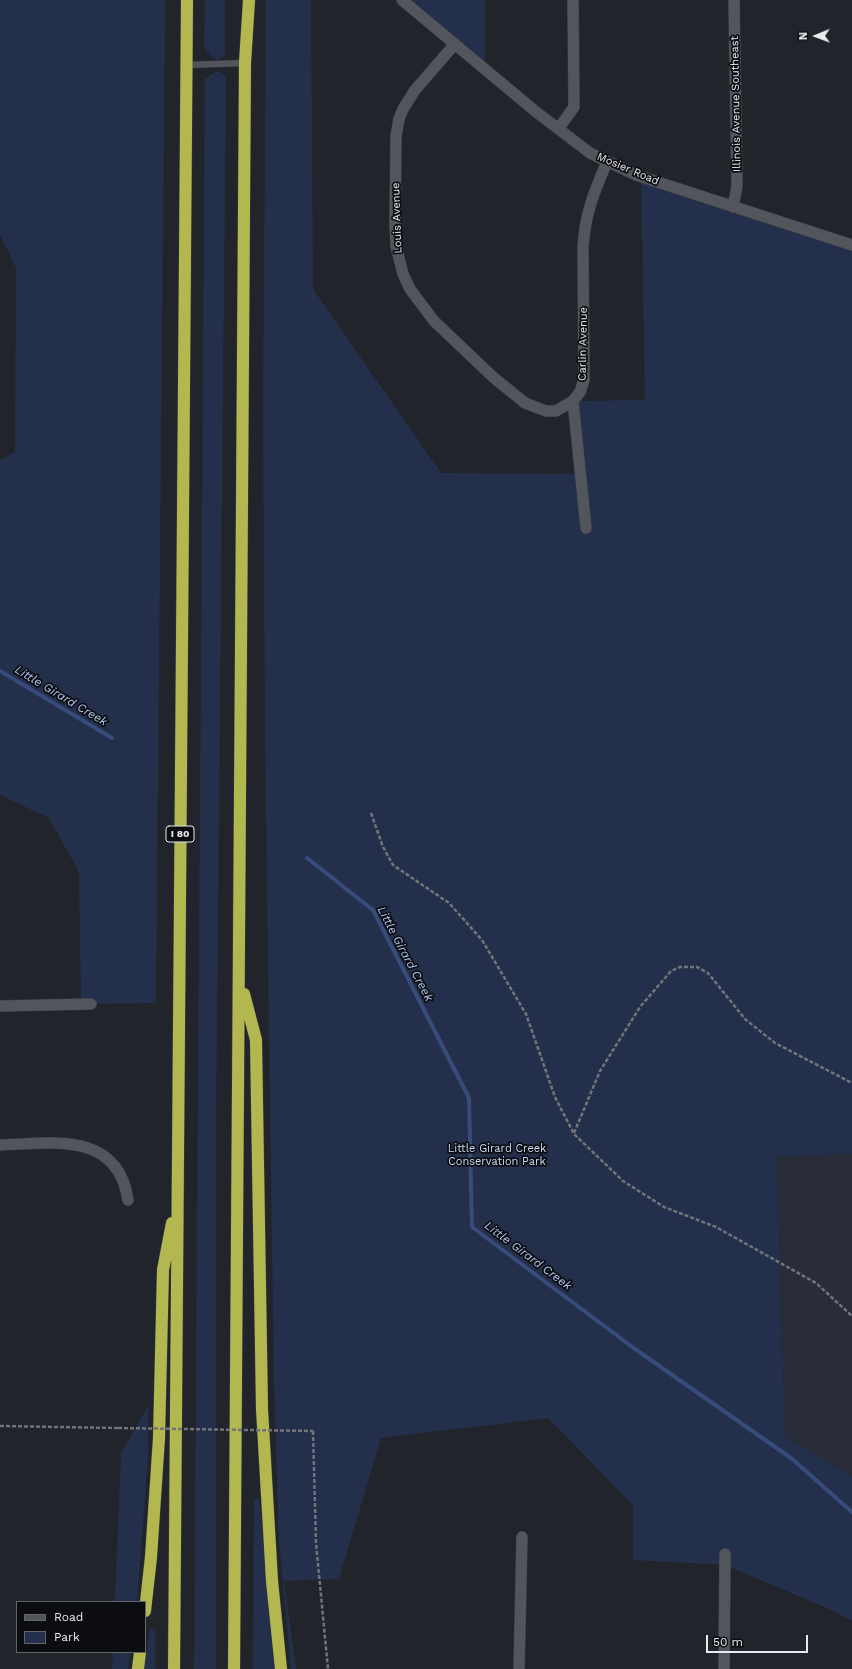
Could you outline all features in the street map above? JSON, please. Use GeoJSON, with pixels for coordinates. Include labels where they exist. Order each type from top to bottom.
{"type":"FeatureCollection","features":[{"type":"Feature","properties":{"kind":"highway","name":"I 80"},"geometry":{"type":"LineString","coordinates":[[174,1669],[187,0]]}},
{"type":"Feature","properties":{"kind":"highway"},"geometry":{"type":"LineString","coordinates":[[246,0],[248,18]]}},
{"type":"Feature","properties":{"kind":"highway"},"geometry":{"type":"LineString","coordinates":[[234,1669],[240,977],[245,63],[249,0]]}},
{"type":"Feature","properties":{"kind":"highway"},"geometry":{"type":"LineString","coordinates":[[240,977],[256,1040],[262,1409],[272,1581],[281,1669]]}},
{"type":"Feature","properties":{"kind":"highway"},"geometry":{"type":"LineString","coordinates":[[146,1603],[151,1557],[159,1438],[163,1270],[178,1195]]}},
{"type":"Feature","properties":{"kind":"highway"},"geometry":{"type":"LineString","coordinates":[[138,1669],[140,1653]]}},
{"type":"Feature","properties":{"kind":"street","name":"Mosier Road"},"geometry":{"type":"LineString","coordinates":[[402,0],[454,45],[590,153],[636,175],[852,245]]}},
{"type":"Feature","properties":{"kind":"street"},"geometry":{"type":"LineString","coordinates":[[559,128],[574,107],[573,0]]}},
{"type":"Feature","properties":{"kind":"street","name":"Illinois Avenue Southeast"},"geometry":{"type":"LineString","coordinates":[[733,207],[737,186],[734,0]]}},
{"type":"Feature","properties":{"kind":"street","name":"Louis Avenue"},"geometry":{"type":"LineString","coordinates":[[454,45],[415,90],[403,108],[399,119],[396,136],[395,222],[396,246],[403,274],[417,300],[434,321],[493,377],[525,404],[540,410],[556,411],[573,402]]}},
{"type":"Feature","properties":{"kind":"street","name":"Carlin Avenue"},"geometry":{"type":"LineString","coordinates":[[573,402],[580,392],[584,380],[584,226],[592,196],[607,162]]}},
{"type":"Feature","properties":{"kind":"street"},"geometry":{"type":"LineString","coordinates":[[573,402],[586,528]]}},
{"type":"Feature","properties":{"kind":"street"},"geometry":{"type":"LineString","coordinates":[[0,1006],[91,1004]]}},
{"type":"Feature","properties":{"kind":"street"},"geometry":{"type":"LineString","coordinates":[[0,1145],[60,1143],[79,1145],[95,1151],[110,1159],[116,1165],[124,1180],[128,1200]]}},
{"type":"Feature","properties":{"kind":"street"},"geometry":{"type":"LineString","coordinates":[[519,1669],[522,1537]]}},
{"type":"Feature","properties":{"kind":"street"},"geometry":{"type":"LineString","coordinates":[[724,1669],[726,1554]]}},
{"type":"Feature","properties":{"kind":"lane"},"geometry":{"type":"LineString","coordinates":[[186,65],[245,63]]}},
{"type":"Feature","properties":{"kind":"path"},"geometry":{"type":"LineString","coordinates":[[371,813],[383,847],[393,865],[449,903],[482,940],[526,1014],[555,1097],[574,1134],[623,1181],[664,1207],[716,1227],[816,1283],[852,1316]]}},
{"type":"Feature","properties":{"kind":"path"},"geometry":{"type":"LineString","coordinates":[[574,1134],[600,1070],[632,1020],[670,971],[680,967],[697,967],[708,972],[745,1019],[775,1043],[852,1083]]}},
{"type":"Feature","properties":{"kind":"path"},"geometry":{"type":"LineString","coordinates":[[0,1426],[313,1431],[316,1543],[328,1669]]}},
{"type":"Feature","properties":{"kind":"shaded area"},"geometry":{"type":"Polygon","coordinates":[[[852,1154],[852,1476],[785,1436],[777,1156],[852,1154]]]}},
{"type":"Feature","properties":{"kind":"green space"},"geometry":{"type":"Polygon","coordinates":[[[0,0],[165,0],[156,1003],[81,1004],[79,872],[49,818],[0,795],[0,460],[15,452],[16,268],[0,235],[0,0]]]}},
{"type":"Feature","properties":{"kind":"green space"},"geometry":{"type":"Polygon","coordinates":[[[205,0],[225,0],[225,55],[218,60],[212,57],[204,48],[205,0]]]}},
{"type":"Feature","properties":{"kind":"green space","name":"Little Girard Creek Conservation Park"},"geometry":{"type":"Polygon","coordinates":[[[266,0],[311,0],[313,289],[441,473],[580,474],[573,401],[645,400],[641,177],[852,245],[852,1154],[777,1157],[785,1436],[852,1476],[852,1621],[829,1609],[725,1565],[633,1560],[633,1505],[548,1418],[381,1438],[339,1579],[284,1581],[296,1669],[291,1669],[279,1540],[274,1383],[265,744],[263,409],[266,0]]]}},
{"type":"Feature","properties":{"kind":"green space"},"geometry":{"type":"Polygon","coordinates":[[[402,0],[485,0],[485,70],[402,0]]]}},
{"type":"Feature","properties":{"kind":"green space"},"geometry":{"type":"Polygon","coordinates":[[[215,72],[220,72],[226,76],[216,1120],[216,1669],[194,1669],[205,79],[215,72]]]}},
{"type":"Feature","properties":{"kind":"green space"},"geometry":{"type":"Polygon","coordinates":[[[148,1406],[148,1458],[137,1601],[115,1601],[121,1453],[148,1406]]]}},
{"type":"Feature","properties":{"kind":"green space"},"geometry":{"type":"Polygon","coordinates":[[[259,1498],[274,1669],[253,1669],[254,1499],[259,1498]]]}},
{"type":"Feature","properties":{"kind":"green space"},"geometry":{"type":"Polygon","coordinates":[[[150,1629],[155,1629],[155,1669],[144,1669],[150,1629]]]}},
{"type":"Feature","properties":{"kind":"green space"},"geometry":{"type":"Polygon","coordinates":[[[113,1653],[130,1653],[128,1669],[112,1669],[113,1653]]]}},
{"type":"Feature","properties":{"kind":"waterway","name":"Little Girard Creek"},"geometry":{"type":"LineString","coordinates":[[0,671],[112,738]]}},
{"type":"Feature","properties":{"kind":"waterway","name":"Little Girard Creek"},"geometry":{"type":"LineString","coordinates":[[307,858],[373,910],[469,1098],[472,1227],[635,1349],[791,1458],[852,1512]]}}]}
